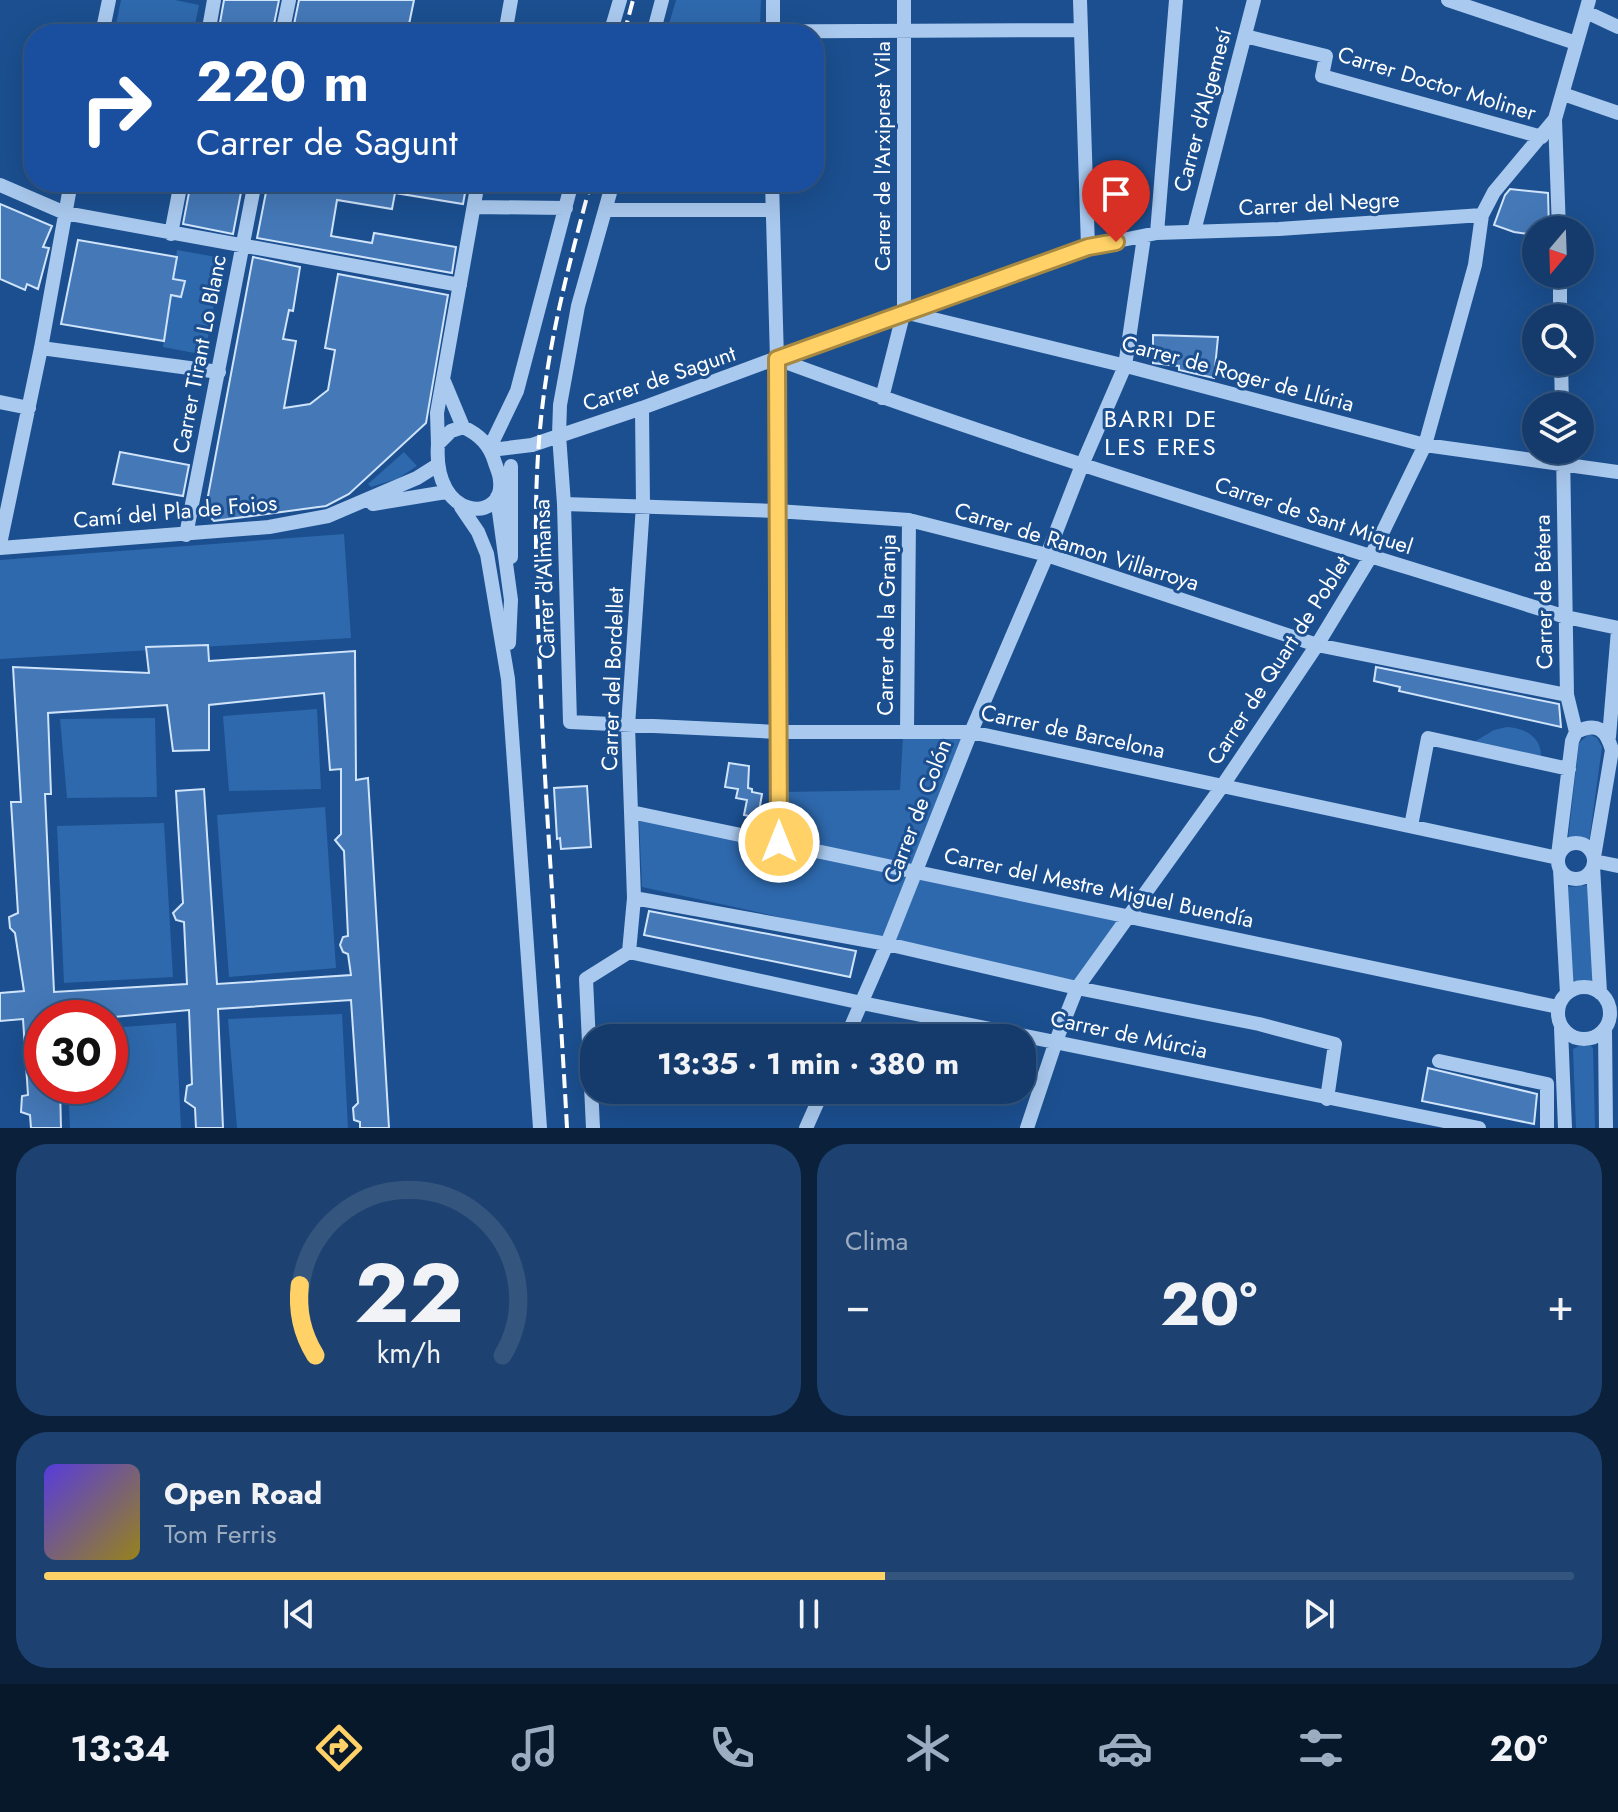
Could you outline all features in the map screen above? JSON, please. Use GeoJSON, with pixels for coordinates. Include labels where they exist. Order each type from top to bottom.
{"type":"FeatureCollection","features":[{"type":"Feature","properties":{"kind":"street"},"geometry":{"type":"LineString","coordinates":[[104,24],[109,0]]}},
{"type":"Feature","properties":{"kind":"street"},"geometry":{"type":"LineString","coordinates":[[210,24],[214,0]]}},
{"type":"Feature","properties":{"kind":"street"},"geometry":{"type":"LineString","coordinates":[[284,24],[289,0]]}},
{"type":"Feature","properties":{"kind":"street"},"geometry":{"type":"LineString","coordinates":[[507,24],[511,0]]}},
{"type":"Feature","properties":{"kind":"street"},"geometry":{"type":"LineString","coordinates":[[613,24],[620,0]]}},
{"type":"Feature","properties":{"kind":"street"},"geometry":{"type":"LineString","coordinates":[[655,24],[662,0]]}},
{"type":"Feature","properties":{"kind":"street"},"geometry":{"type":"LineString","coordinates":[[773,0],[773,24]]}},
{"type":"Feature","properties":{"kind":"street","name":"Carrer de l'Arxiprest Vila"},"geometry":{"type":"LineString","coordinates":[[882,398],[904,311],[904,0]]}},
{"type":"Feature","properties":{"kind":"street"},"geometry":{"type":"LineString","coordinates":[[1080,0],[1088,247]]}},
{"type":"Feature","properties":{"kind":"street","name":"Carrer de Colón"},"geometry":{"type":"LineString","coordinates":[[852,1024],[1125,366],[1151,235],[1176,0]]}},
{"type":"Feature","properties":{"kind":"street","name":"Carrer d'Algemesí"},"geometry":{"type":"LineString","coordinates":[[1194,231],[1254,0]]}},
{"type":"Feature","properties":{"kind":"street"},"geometry":{"type":"LineString","coordinates":[[1448,0],[1576,43]]}},
{"type":"Feature","properties":{"kind":"street"},"geometry":{"type":"LineString","coordinates":[[1559,216],[1555,119],[1587,6],[1618,27]]}},
{"type":"Feature","properties":{"kind":"street"},"geometry":{"type":"LineString","coordinates":[[824,33],[1079,30]]}},
{"type":"Feature","properties":{"kind":"street","name":"Carrer Doctor Moliner"},"geometry":{"type":"LineString","coordinates":[[1245,36],[1326,56],[1322,76],[1542,137]]}},
{"type":"Feature","properties":{"kind":"street"},"geometry":{"type":"LineString","coordinates":[[1563,94],[1618,113]]}},
{"type":"Feature","properties":{"kind":"street","name":"Carrer de Quart de Poblet"},"geometry":{"type":"LineString","coordinates":[[1027,1128],[1077,988],[1223,785],[1317,645],[1371,556],[1425,445],[1475,265],[1482,215],[1499,186],[1555,119]]}},
{"type":"Feature","properties":{"kind":"street"},"geometry":{"type":"LineString","coordinates":[[0,185],[65,213],[460,285]]}},
{"type":"Feature","properties":{"kind":"street"},"geometry":{"type":"LineString","coordinates":[[0,546],[69,192]]}},
{"type":"Feature","properties":{"kind":"street"},"geometry":{"type":"LineString","coordinates":[[171,234],[179,192]]}},
{"type":"Feature","properties":{"kind":"street","name":"Carrer Tirant Lo Blanc"},"geometry":{"type":"LineString","coordinates":[[186,535],[253,192]]}},
{"type":"Feature","properties":{"kind":"street"},"geometry":{"type":"LineString","coordinates":[[476,192],[437,413],[436,466],[446,492],[478,532],[487,554],[508,679],[540,1128]]}},
{"type":"Feature","properties":{"kind":"street"},"geometry":{"type":"LineString","coordinates":[[490,448],[517,391],[570,192]]}},
{"type":"Feature","properties":{"kind":"street","name":"Carrer d'Almansa"},"geometry":{"type":"LineString","coordinates":[[570,722],[560,405],[578,306],[610,192]]}},
{"type":"Feature","properties":{"kind":"street"},"geometry":{"type":"LineString","coordinates":[[772,192],[777,359],[779,842]]}},
{"type":"Feature","properties":{"kind":"street"},"geometry":{"type":"LineString","coordinates":[[474,207],[566,208]]}},
{"type":"Feature","properties":{"kind":"street"},"geometry":{"type":"LineString","coordinates":[[605,210],[772,210]]}},
{"type":"Feature","properties":{"kind":"street","name":"Carrer del Negre"},"geometry":{"type":"LineString","coordinates":[[1151,235],[1482,215]]}},
{"type":"Feature","properties":{"kind":"street","name":"Carrer de Sagunt"},"geometry":{"type":"LineString","coordinates":[[490,448],[527,445],[559,435],[1088,247],[1151,235]]}},
{"type":"Feature","properties":{"kind":"street","name":"Carrer de Roger de Llúria"},"geometry":{"type":"LineString","coordinates":[[904,311],[1425,445],[1618,472]]}},
{"type":"Feature","properties":{"kind":"street"},"geometry":{"type":"LineString","coordinates":[[41,348],[219,372]]}},
{"type":"Feature","properties":{"kind":"street","name":"Carrer de Sant Miquel"},"geometry":{"type":"LineString","coordinates":[[777,359],[1082,465],[1566,617],[1618,629]]}},
{"type":"Feature","properties":{"kind":"street"},"geometry":{"type":"LineString","coordinates":[[443,379],[463,427]]}},
{"type":"Feature","properties":{"kind":"street"},"geometry":{"type":"LineString","coordinates":[[0,402],[29,408]]}},
{"type":"Feature","properties":{"kind":"street","name":"Carrer del Bordellet"},"geometry":{"type":"LineString","coordinates":[[629,952],[634,898],[628,726],[643,505],[642,408]]}},
{"type":"Feature","properties":{"kind":"street"},"geometry":{"type":"LineString","coordinates":[[438,444],[451,431],[463,427],[477,433],[490,448],[499,490],[511,600]]}},
{"type":"Feature","properties":{"kind":"street"},"geometry":{"type":"LineString","coordinates":[[461,507],[474,510],[485,507],[527,445],[498,432]]}},
{"type":"Feature","properties":{"kind":"street","name":"Camí del Pla de Foios"},"geometry":{"type":"LineString","coordinates":[[0,546],[269,527],[328,516],[353,507],[436,466]]}},
{"type":"Feature","properties":{"kind":"street"},"geometry":{"type":"LineString","coordinates":[[508,679],[511,466]]}},
{"type":"Feature","properties":{"kind":"street","name":"Carrer de Bétera"},"geometry":{"type":"LineString","coordinates":[[1563,466],[1567,695],[1576,732],[1572,741],[1558,861],[1567,993]]}},
{"type":"Feature","properties":{"kind":"street","name":"Camí del Pla de Foios"},"geometry":{"type":"LineString","coordinates":[[353,507],[446,492]]}},
{"type":"Feature","properties":{"kind":"street","name":"Carrer de Ramon Villarroya"},"geometry":{"type":"LineString","coordinates":[[564,504],[777,511],[909,520],[1047,555],[1317,645],[1567,695]]}},
{"type":"Feature","properties":{"kind":"street","name":"Carrer de la Granja"},"geometry":{"type":"LineString","coordinates":[[907,730],[909,520]]}},
{"type":"Feature","properties":{"kind":"street"},"geometry":{"type":"LineString","coordinates":[[1606,1128],[1611,1023],[1609,1005],[1600,993],[1594,861],[1613,746],[1618,629]]}},
{"type":"Feature","properties":{"kind":"street","name":"Carrer de Barcelona"},"geometry":{"type":"LineString","coordinates":[[570,722],[778,732],[971,732],[1411,826],[1558,861]]}},
{"type":"Feature","properties":{"kind":"street"},"geometry":{"type":"LineString","coordinates":[[1576,732],[1589,726],[1598,728],[1613,746]]}},
{"type":"Feature","properties":{"kind":"street"},"geometry":{"type":"LineString","coordinates":[[1411,826],[1428,738],[1569,769]]}},
{"type":"Feature","properties":{"kind":"street","name":"Carrer del Mestre Miguel Buendía"},"geometry":{"type":"LineString","coordinates":[[631,812],[1558,1007]]}},
{"type":"Feature","properties":{"kind":"street"},"geometry":{"type":"LineString","coordinates":[[1574,843],[1589,848],[1594,861],[1586,876],[1574,879],[1558,861],[1564,847],[1574,843]]}},
{"type":"Feature","properties":{"kind":"street"},"geometry":{"type":"LineString","coordinates":[[1594,861],[1618,866]]}},
{"type":"Feature","properties":{"kind":"street"},"geometry":{"type":"LineString","coordinates":[[634,898],[887,944],[1077,988],[1259,1024],[1335,1044],[1327,1099]]}},
{"type":"Feature","properties":{"kind":"street"},"geometry":{"type":"LineString","coordinates":[[593,1128],[586,979],[629,952]]}},
{"type":"Feature","properties":{"kind":"street","name":"Carrer de Múrcia"},"geometry":{"type":"LineString","coordinates":[[629,952],[862,1003],[1479,1128]]}},
{"type":"Feature","properties":{"kind":"street"},"geometry":{"type":"LineString","coordinates":[[1565,1128],[1558,1007],[1567,993],[1580,987],[1600,993]]}},
{"type":"Feature","properties":{"kind":"street"},"geometry":{"type":"LineString","coordinates":[[1561,1028],[1583,1040],[1599,1035],[1611,1023]]}},
{"type":"Feature","properties":{"kind":"street"},"geometry":{"type":"LineString","coordinates":[[1439,1061],[1547,1084],[1547,1128]]}},
{"type":"Feature","properties":{"kind":"street"},"geometry":{"type":"LineString","coordinates":[[806,1128],[817,1104]]}},
{"type":"Feature","properties":{"kind":"shaded area"},"geometry":{"type":"Polygon","coordinates":[[[121,0],[175,0],[199,5],[195,24],[116,24],[121,0]]]}},
{"type":"Feature","properties":{"kind":"shaded area"},"geometry":{"type":"Polygon","coordinates":[[[676,0],[761,0],[760,24],[669,24],[676,0]]]}},
{"type":"Feature","properties":{"kind":"shaded area"},"geometry":{"type":"Polygon","coordinates":[[[177,250],[222,258],[205,355],[163,347],[171,295],[181,297],[184,282],[173,279],[177,250]]]}},
{"type":"Feature","properties":{"kind":"shaded area"},"geometry":{"type":"Polygon","coordinates":[[[404,452],[417,466],[397,479],[371,487],[368,484],[404,452]]]}},
{"type":"Feature","properties":{"kind":"shaded area"},"geometry":{"type":"Polygon","coordinates":[[[344,534],[351,638],[0,659],[0,560],[344,534]]]}},
{"type":"Feature","properties":{"kind":"shaded area"},"geometry":{"type":"Polygon","coordinates":[[[317,709],[321,789],[229,791],[223,716],[317,709]]]}},
{"type":"Feature","properties":{"kind":"shaded area"},"geometry":{"type":"Polygon","coordinates":[[[155,718],[157,797],[67,798],[60,719],[155,718]]]}},
{"type":"Feature","properties":{"kind":"shaded area"},"geometry":{"type":"Polygon","coordinates":[[[1507,727],[1519,729],[1535,738],[1541,756],[1474,742],[1494,730],[1507,727]]]}},
{"type":"Feature","properties":{"kind":"shaded area"},"geometry":{"type":"Polygon","coordinates":[[[1589,734],[1597,738],[1602,747],[1589,842],[1575,837],[1568,839],[1579,743],[1589,734]]]}},
{"type":"Feature","properties":{"kind":"shaded area"},"geometry":{"type":"Polygon","coordinates":[[[903,736],[966,737],[916,869],[784,840],[784,792],[900,790],[903,736]]]}},
{"type":"Feature","properties":{"kind":"shaded area"},"geometry":{"type":"Polygon","coordinates":[[[325,807],[336,968],[229,977],[217,815],[325,807]]]}},
{"type":"Feature","properties":{"kind":"shaded area"},"geometry":{"type":"Polygon","coordinates":[[[639,819],[912,875],[885,940],[642,887],[639,819]]]}},
{"type":"Feature","properties":{"kind":"shaded area"},"geometry":{"type":"Polygon","coordinates":[[[164,823],[173,977],[64,983],[57,826],[164,823]]]}},
{"type":"Feature","properties":{"kind":"shaded area"},"geometry":{"type":"Polygon","coordinates":[[[919,877],[1121,919],[1076,983],[892,941],[919,877]]]}},
{"type":"Feature","properties":{"kind":"shaded area"},"geometry":{"type":"Polygon","coordinates":[[[1564,885],[1589,885],[1595,977],[1592,982],[1573,983],[1564,885]]]}},
{"type":"Feature","properties":{"kind":"shaded area"},"geometry":{"type":"Polygon","coordinates":[[[342,1014],[348,1128],[237,1128],[228,1019],[342,1014]]]}},
{"type":"Feature","properties":{"kind":"shaded area"},"geometry":{"type":"Polygon","coordinates":[[[176,1023],[181,1128],[70,1128],[69,1104],[128,1104],[128,1027],[176,1023]]]}},
{"type":"Feature","properties":{"kind":"shaded area"},"geometry":{"type":"Polygon","coordinates":[[[1579,1046],[1593,1048],[1595,1128],[1576,1128],[1573,1049],[1579,1046]]]}},
{"type":"Feature","properties":{"kind":"building"},"geometry":{"type":"Polygon","coordinates":[[[224,0],[279,0],[274,24],[220,24],[224,0]]]}},
{"type":"Feature","properties":{"kind":"building"},"geometry":{"type":"Polygon","coordinates":[[[299,0],[414,0],[409,24],[294,24],[299,0]]]}},
{"type":"Feature","properties":{"kind":"building"},"geometry":{"type":"Polygon","coordinates":[[[1510,189],[1548,193],[1549,216],[1522,216],[1522,233],[1494,225],[1510,189]]]}},
{"type":"Feature","properties":{"kind":"building"},"geometry":{"type":"Polygon","coordinates":[[[189,192],[241,192],[233,234],[183,224],[189,192]]]}},
{"type":"Feature","properties":{"kind":"building"},"geometry":{"type":"Polygon","coordinates":[[[266,192],[465,192],[463,204],[395,193],[392,209],[337,200],[331,236],[372,243],[374,233],[456,247],[452,273],[257,238],[266,192]]]}},
{"type":"Feature","properties":{"kind":"building"},"geometry":{"type":"Polygon","coordinates":[[[0,204],[52,226],[43,247],[49,248],[38,289],[27,284],[25,290],[0,279],[0,204]]]}},
{"type":"Feature","properties":{"kind":"building"},"geometry":{"type":"Polygon","coordinates":[[[78,240],[177,257],[173,279],[185,281],[181,297],[171,295],[164,341],[61,324],[78,240]]]}},
{"type":"Feature","properties":{"kind":"building"},"geometry":{"type":"Polygon","coordinates":[[[253,257],[300,267],[293,311],[289,310],[283,339],[296,341],[284,408],[310,404],[328,390],[335,350],[325,348],[338,274],[448,295],[426,423],[349,494],[326,506],[214,521],[205,512],[253,257]]]}},
{"type":"Feature","properties":{"kind":"building"},"geometry":{"type":"Polygon","coordinates":[[[1153,335],[1218,337],[1214,378],[1179,370],[1179,366],[1153,363],[1153,335]]]}},
{"type":"Feature","properties":{"kind":"building"},"geometry":{"type":"Polygon","coordinates":[[[120,452],[189,465],[183,496],[113,484],[120,452]]]}},
{"type":"Feature","properties":{"kind":"building"},"geometry":{"type":"Polygon","coordinates":[[[208,645],[209,661],[355,651],[356,780],[368,778],[389,1128],[360,1128],[360,1122],[354,1120],[353,1108],[358,1103],[351,1000],[218,1009],[223,1128],[196,1128],[195,1108],[185,1101],[187,1086],[192,1084],[189,1010],[128,1016],[128,1000],[24,1000],[24,1034],[23,1019],[0,1021],[0,993],[24,991],[15,933],[10,928],[9,917],[18,913],[11,802],[21,802],[13,667],[149,673],[146,647],[208,645]],[[324,693],[209,705],[209,750],[173,751],[167,705],[48,713],[51,794],[45,794],[54,992],[187,984],[184,922],[176,920],[173,913],[183,903],[176,791],[204,789],[217,984],[351,975],[348,954],[343,952],[340,945],[343,937],[348,936],[344,851],[335,840],[341,834],[341,769],[330,770],[324,693]]]}},
{"type":"Feature","properties":{"kind":"building"},"geometry":{"type":"Polygon","coordinates":[[[1376,667],[1559,704],[1561,727],[1399,691],[1400,687],[1374,681],[1376,667]]]}},
{"type":"Feature","properties":{"kind":"building"},"geometry":{"type":"Polygon","coordinates":[[[729,763],[749,766],[748,788],[762,794],[758,818],[744,815],[747,800],[736,798],[738,789],[725,787],[729,763]]]}},
{"type":"Feature","properties":{"kind":"building"},"geometry":{"type":"Polygon","coordinates":[[[587,786],[591,847],[561,849],[560,838],[557,839],[554,788],[587,786]]]}},
{"type":"Feature","properties":{"kind":"building"},"geometry":{"type":"Polygon","coordinates":[[[649,911],[856,951],[850,977],[644,935],[649,911]]]}},
{"type":"Feature","properties":{"kind":"building"},"geometry":{"type":"Polygon","coordinates":[[[1428,1068],[1537,1094],[1534,1124],[1422,1101],[1428,1068]]]}},
{"type":"Feature","properties":{"kind":"building"},"geometry":{"type":"Polygon","coordinates":[[[22,1096],[24,1104],[60,1104],[61,1128],[31,1128],[30,1115],[21,1112],[22,1096]]]}},
{"type":"Feature","properties":{"kind":"railway"},"geometry":{"type":"LineString","coordinates":[[627,24],[633,0]]}},
{"type":"Feature","properties":{"kind":"railway"},"geometry":{"type":"LineString","coordinates":[[567,1128],[543,731],[536,515],[541,419],[549,359],[588,192]]}},
{"type":"Feature","properties":{"kind":"district","name":"BARRI DE LES ERES"},"geometry":{"type":"Point","coordinates":[1161,433]}},
{"type":"Feature","properties":{"kind":"route"},"geometry":{"type":"LineString","coordinates":[[779,842],[777,359],[1088,247],[1116,242]]}}]}
